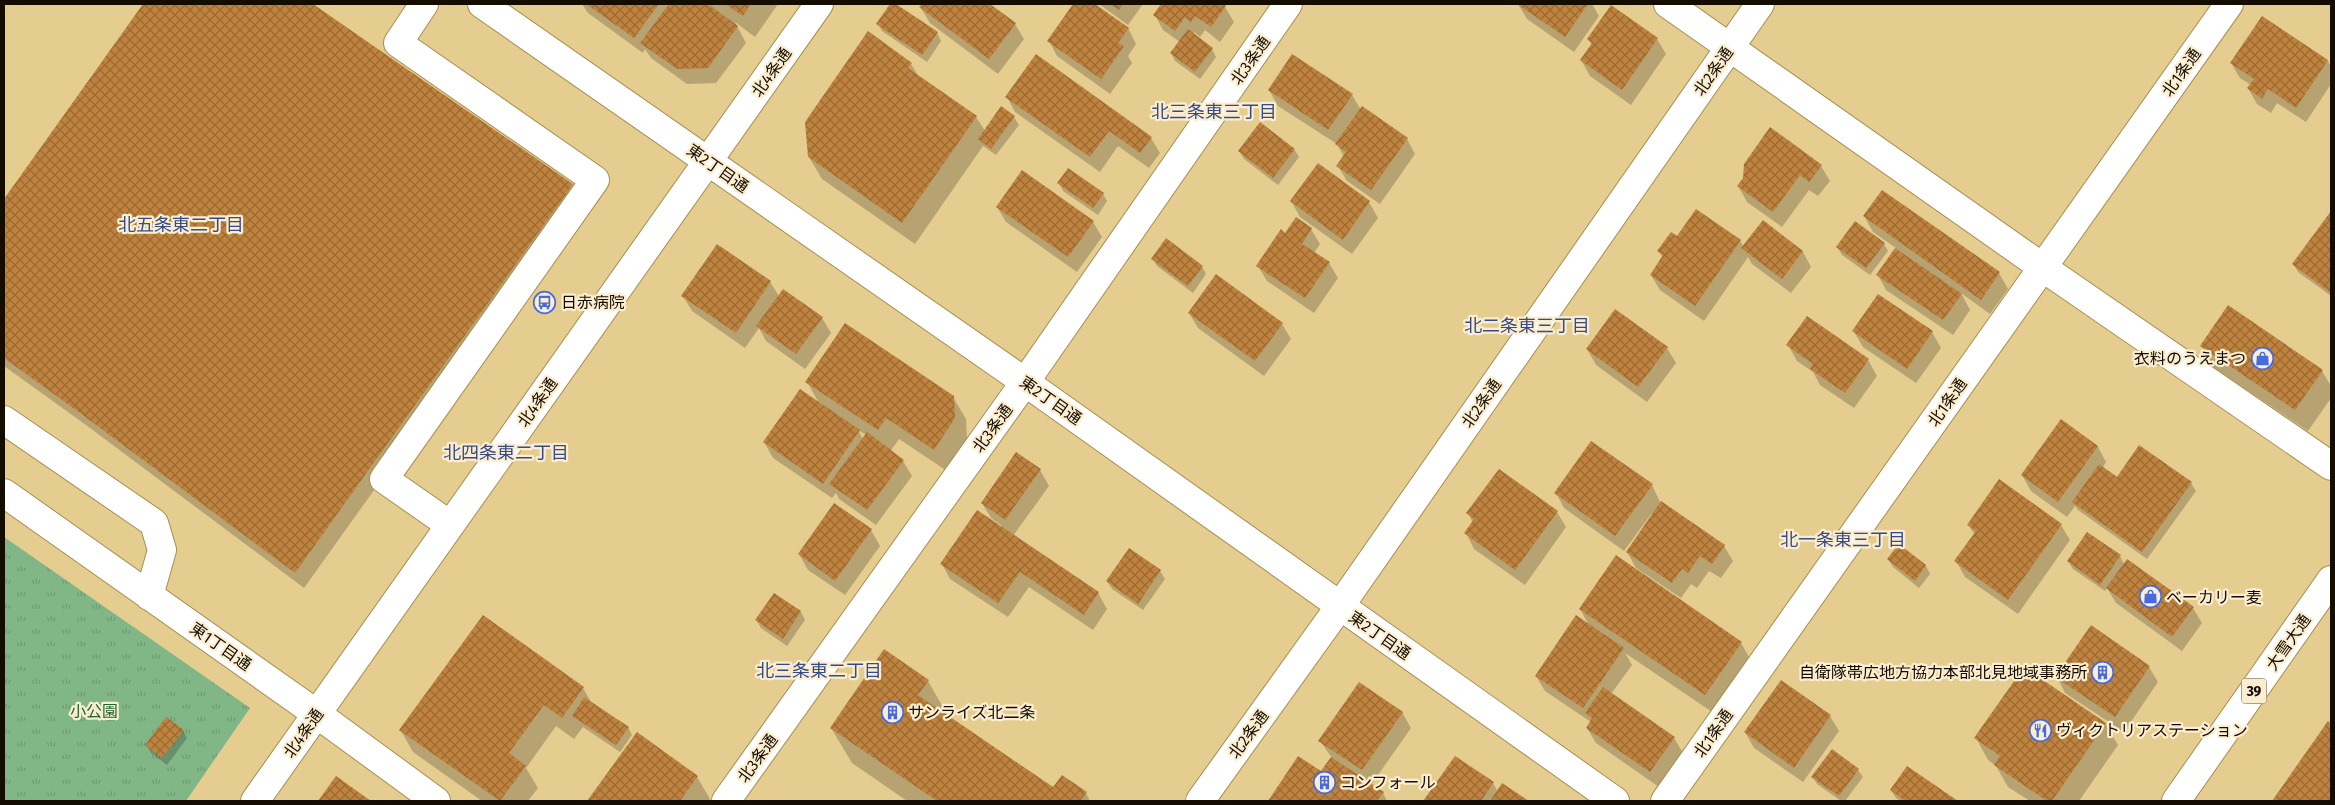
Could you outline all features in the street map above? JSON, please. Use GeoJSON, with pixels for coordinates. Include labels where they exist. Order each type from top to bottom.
{"type":"FeatureCollection","features":[{"type":"Feature","properties":{"kind":"main road"},"geometry":{"type":"LineString","coordinates":[[424,4],[398,42],[595,180],[384,479],[450,525]]}},
{"type":"Feature","properties":{"kind":"main road","name":"東2丁目通"},"geometry":{"type":"LineString","coordinates":[[482,4],[1025,382],[1615,801]]}},
{"type":"Feature","properties":{"kind":"main road","name":"北4条通"},"geometry":{"type":"LineString","coordinates":[[256,801],[819,4]]}},
{"type":"Feature","properties":{"kind":"main road","name":"北3条通"},"geometry":{"type":"LineString","coordinates":[[726,801],[1025,382],[1288,4]]}},
{"type":"Feature","properties":{"kind":"main road"},"geometry":{"type":"LineString","coordinates":[[1668,4],[2042,267],[2331,466]]}},
{"type":"Feature","properties":{"kind":"main road","name":"北2条通"},"geometry":{"type":"LineString","coordinates":[[1200,801],[1340,606],[1760,4]]}},
{"type":"Feature","properties":{"kind":"main road","name":"北1条通"},"geometry":{"type":"LineString","coordinates":[[1665,801],[2229,4]]}},
{"type":"Feature","properties":{"kind":"main road"},"geometry":{"type":"LineString","coordinates":[[4,420],[154,524],[162,550],[149,596]]}},
{"type":"Feature","properties":{"kind":"main road","name":"東1丁目通"},"geometry":{"type":"LineString","coordinates":[[4,493],[436,801]]}},
{"type":"Feature","properties":{"kind":"main road","name":"大雪大通"},"geometry":{"type":"LineString","coordinates":[[2176,801],[2331,580]]}},
{"type":"Feature","properties":{"kind":"green space","name":"小公園"},"geometry":{"type":"Polygon","coordinates":[[[4,537],[250,708],[186,801],[4,801],[4,537]]]}},
{"type":"Feature","properties":{"kind":"building"},"geometry":{"type":"Polygon","coordinates":[[[143,4],[313,4],[573,184],[295,573],[4,358],[4,199],[143,4]]]}},
{"type":"Feature","properties":{"kind":"building"},"geometry":{"type":"Polygon","coordinates":[[[586,4],[659,4],[634,38],[586,4]]]}},
{"type":"Feature","properties":{"kind":"building"},"geometry":{"type":"Polygon","coordinates":[[[669,4],[708,4],[738,26],[708,68],[677,69],[640,43],[669,4]]]}},
{"type":"Feature","properties":{"kind":"building"},"geometry":{"type":"Polygon","coordinates":[[[725,4],[751,4],[743,16],[725,4]]]}},
{"type":"Feature","properties":{"kind":"building"},"geometry":{"type":"Polygon","coordinates":[[[890,4],[896,4],[938,32],[922,55],[876,24],[890,4]]]}},
{"type":"Feature","properties":{"kind":"building"},"geometry":{"type":"Polygon","coordinates":[[[922,4],[990,4],[1016,23],[989,59],[919,7],[922,4]]]}},
{"type":"Feature","properties":{"kind":"building"},"geometry":{"type":"Polygon","coordinates":[[[1073,4],[1095,4],[1129,28],[1118,43],[1124,46],[1101,79],[1047,41],[1073,4]]]}},
{"type":"Feature","properties":{"kind":"building"},"geometry":{"type":"Polygon","coordinates":[[[1110,4],[1123,4],[1119,10],[1110,4]]]}},
{"type":"Feature","properties":{"kind":"building"},"geometry":{"type":"Polygon","coordinates":[[[1161,4],[1223,4],[1226,6],[1211,27],[1195,16],[1191,22],[1185,17],[1175,31],[1153,15],[1161,4]]]}},
{"type":"Feature","properties":{"kind":"building"},"geometry":{"type":"Polygon","coordinates":[[[1517,4],[1588,4],[1565,37],[1517,4]]]}},
{"type":"Feature","properties":{"kind":"building"},"geometry":{"type":"Polygon","coordinates":[[[1611,5],[1658,38],[1622,90],[1580,60],[1592,43],[1587,39],[1611,5]]]}},
{"type":"Feature","properties":{"kind":"building"},"geometry":{"type":"Polygon","coordinates":[[[2262,16],[2328,60],[2296,108],[2268,89],[2262,99],[2247,88],[2254,79],[2230,63],[2262,16]]]}},
{"type":"Feature","properties":{"kind":"building"},"geometry":{"type":"Polygon","coordinates":[[[1188,29],[1213,48],[1195,72],[1170,53],[1188,29]]]}},
{"type":"Feature","properties":{"kind":"building"},"geometry":{"type":"Polygon","coordinates":[[[868,31],[912,63],[908,68],[977,116],[902,223],[808,157],[805,122],[868,31]]]}},
{"type":"Feature","properties":{"kind":"building"},"geometry":{"type":"Polygon","coordinates":[[[1036,54],[1152,137],[1140,153],[1109,131],[1090,157],[1005,97],[1036,54]]]}},
{"type":"Feature","properties":{"kind":"building"},"geometry":{"type":"Polygon","coordinates":[[[1292,54],[1353,94],[1328,130],[1268,90],[1292,54]]]}},
{"type":"Feature","properties":{"kind":"building"},"geometry":{"type":"Polygon","coordinates":[[[1001,106],[1015,116],[991,149],[978,139],[1001,106]]]}},
{"type":"Feature","properties":{"kind":"building"},"geometry":{"type":"Polygon","coordinates":[[[1362,106],[1408,138],[1371,190],[1336,166],[1346,152],[1335,144],[1362,106]]]}},
{"type":"Feature","properties":{"kind":"building"},"geometry":{"type":"Polygon","coordinates":[[[1260,122],[1295,149],[1273,178],[1238,151],[1260,122]]]}},
{"type":"Feature","properties":{"kind":"building"},"geometry":{"type":"Polygon","coordinates":[[[1770,127],[1822,165],[1809,182],[1800,175],[1773,212],[1737,186],[1743,178],[1744,164],[1770,127]]]}},
{"type":"Feature","properties":{"kind":"building"},"geometry":{"type":"Polygon","coordinates":[[[1318,163],[1370,201],[1343,240],[1290,201],[1318,163]]]}},
{"type":"Feature","properties":{"kind":"building"},"geometry":{"type":"Polygon","coordinates":[[[1068,168],[1104,193],[1093,208],[1057,183],[1068,168]]]}},
{"type":"Feature","properties":{"kind":"building"},"geometry":{"type":"Polygon","coordinates":[[[1022,170],[1094,221],[1068,257],[996,207],[1022,170]]]}},
{"type":"Feature","properties":{"kind":"building"},"geometry":{"type":"Polygon","coordinates":[[[1882,190],[2000,272],[1981,300],[1863,216],[1882,190]]]}},
{"type":"Feature","properties":{"kind":"building"},"geometry":{"type":"Polygon","coordinates":[[[1696,209],[1741,240],[1695,306],[1650,275],[1663,255],[1657,251],[1671,232],[1677,236],[1696,209]]]}},
{"type":"Feature","properties":{"kind":"building"},"geometry":{"type":"Polygon","coordinates":[[[2331,211],[2331,293],[2292,264],[2331,211]]]}},
{"type":"Feature","properties":{"kind":"building"},"geometry":{"type":"Polygon","coordinates":[[[1296,217],[1312,228],[1302,244],[1330,262],[1305,298],[1256,266],[1281,229],[1285,233],[1296,217]]]}},
{"type":"Feature","properties":{"kind":"building"},"geometry":{"type":"Polygon","coordinates":[[[1763,220],[1803,251],[1782,279],[1741,248],[1763,220]]]}},
{"type":"Feature","properties":{"kind":"building"},"geometry":{"type":"Polygon","coordinates":[[[1855,221],[1885,243],[1866,268],[1836,247],[1855,221]]]}},
{"type":"Feature","properties":{"kind":"building"},"geometry":{"type":"Polygon","coordinates":[[[1166,238],[1203,266],[1188,286],[1151,259],[1166,238]]]}},
{"type":"Feature","properties":{"kind":"building"},"geometry":{"type":"Polygon","coordinates":[[[717,244],[771,281],[736,333],[681,296],[717,244]]]}},
{"type":"Feature","properties":{"kind":"building"},"geometry":{"type":"Polygon","coordinates":[[[1895,248],[1962,294],[1943,320],[1876,275],[1895,248]]]}},
{"type":"Feature","properties":{"kind":"building"},"geometry":{"type":"Polygon","coordinates":[[[1216,274],[1283,323],[1255,361],[1188,313],[1216,274]]]}},
{"type":"Feature","properties":{"kind":"building"},"geometry":{"type":"Polygon","coordinates":[[[783,289],[823,317],[796,354],[756,326],[783,289]]]}},
{"type":"Feature","properties":{"kind":"building"},"geometry":{"type":"Polygon","coordinates":[[[1878,294],[1933,331],[1907,369],[1852,331],[1878,294]]]}},
{"type":"Feature","properties":{"kind":"building","name":"衣料のうえまつ"},"geometry":{"type":"Polygon","coordinates":[[[2228,305],[2323,370],[2295,410],[2200,346],[2228,305]]]}},
{"type":"Feature","properties":{"kind":"building"},"geometry":{"type":"Polygon","coordinates":[[[1615,309],[1668,347],[1638,387],[1586,349],[1615,309]]]}},
{"type":"Feature","properties":{"kind":"building"},"geometry":{"type":"Polygon","coordinates":[[[1807,316],[1869,359],[1845,393],[1810,369],[1813,364],[1786,345],[1807,316]]]}},
{"type":"Feature","properties":{"kind":"building"},"geometry":{"type":"Polygon","coordinates":[[[845,323],[954,396],[955,418],[934,450],[886,418],[878,430],[805,382],[845,323]]]}},
{"type":"Feature","properties":{"kind":"building"},"geometry":{"type":"Polygon","coordinates":[[[800,389],[860,430],[823,484],[763,442],[800,389]]]}},
{"type":"Feature","properties":{"kind":"building"},"geometry":{"type":"Polygon","coordinates":[[[2061,419],[2098,446],[2058,502],[2021,475],[2061,419]]]}},
{"type":"Feature","properties":{"kind":"building"},"geometry":{"type":"Polygon","coordinates":[[[867,432],[904,460],[867,510],[829,484],[867,432]]]}},
{"type":"Feature","properties":{"kind":"building"},"geometry":{"type":"Polygon","coordinates":[[[1591,441],[1653,484],[1615,536],[1554,493],[1591,441]]]}},
{"type":"Feature","properties":{"kind":"building"},"geometry":{"type":"Polygon","coordinates":[[[2139,445],[2192,482],[2142,552],[2072,502],[2099,464],[2117,477],[2139,445]]]}},
{"type":"Feature","properties":{"kind":"building"},"geometry":{"type":"Polygon","coordinates":[[[1016,452],[1041,469],[1005,520],[981,503],[1016,452]]]}},
{"type":"Feature","properties":{"kind":"building"},"geometry":{"type":"Polygon","coordinates":[[[1499,469],[1558,511],[1515,570],[1464,533],[1474,519],[1466,513],[1499,469]]]}},
{"type":"Feature","properties":{"kind":"building"},"geometry":{"type":"Polygon","coordinates":[[[1999,479],[2062,524],[2008,600],[1954,561],[1976,531],[1967,525],[1999,479]]]}},
{"type":"Feature","properties":{"kind":"building"},"geometry":{"type":"Polygon","coordinates":[[[1661,501],[1725,545],[1712,564],[1700,556],[1688,573],[1682,569],[1672,583],[1626,552],[1661,501]]]}},
{"type":"Feature","properties":{"kind":"building"},"geometry":{"type":"Polygon","coordinates":[[[834,503],[872,529],[835,581],[798,554],[834,503]]]}},
{"type":"Feature","properties":{"kind":"building"},"geometry":{"type":"Polygon","coordinates":[[[977,510],[1099,592],[1084,615],[1020,572],[998,603],[940,564],[977,510]]]}},
{"type":"Feature","properties":{"kind":"building"},"geometry":{"type":"Polygon","coordinates":[[[2087,532],[2121,555],[2100,585],[2067,561],[2087,532]]]}},
{"type":"Feature","properties":{"kind":"building"},"geometry":{"type":"Polygon","coordinates":[[[1899,544],[1926,565],[1915,581],[1887,559],[1899,544]]]}},
{"type":"Feature","properties":{"kind":"building"},"geometry":{"type":"Polygon","coordinates":[[[1129,548],[1161,570],[1138,604],[1106,581],[1129,548]]]}},
{"type":"Feature","properties":{"kind":"building"},"geometry":{"type":"Polygon","coordinates":[[[1616,555],[1742,642],[1705,695],[1579,609],[1616,555]]]}},
{"type":"Feature","properties":{"kind":"building","name":"ベーカリー麦"},"geometry":{"type":"Polygon","coordinates":[[[2127,559],[2194,607],[2172,637],[2106,588],[2127,559]]]}},
{"type":"Feature","properties":{"kind":"building"},"geometry":{"type":"Polygon","coordinates":[[[774,593],[801,611],[783,639],[755,620],[774,593]]]}},
{"type":"Feature","properties":{"kind":"building"},"geometry":{"type":"Polygon","coordinates":[[[483,615],[584,687],[562,718],[544,705],[509,753],[526,766],[500,801],[399,730],[483,615]]]}},
{"type":"Feature","properties":{"kind":"building"},"geometry":{"type":"Polygon","coordinates":[[[1576,615],[1624,648],[1583,708],[1535,676],[1576,615]]]}},
{"type":"Feature","properties":{"kind":"building","name":"自衛隊帯広地方協力本部北見地域事務所"},"geometry":{"type":"Polygon","coordinates":[[[2091,625],[2150,666],[2115,717],[2055,677],[2091,625]]]}},
{"type":"Feature","properties":{"kind":"building","name":"サンライズ北二条"},"geometry":{"type":"Polygon","coordinates":[[[884,649],[929,680],[918,695],[1053,787],[1062,775],[1087,792],[1080,801],[937,801],[830,728],[884,649]]]}},
{"type":"Feature","properties":{"kind":"building","name":"ヴィクトリアステーション"},"geometry":{"type":"Polygon","coordinates":[[[2024,667],[2106,723],[2052,801],[2047,801],[1994,765],[2000,756],[1974,738],[2024,667]]]}},
{"type":"Feature","properties":{"kind":"building"},"geometry":{"type":"Polygon","coordinates":[[[1781,680],[1831,715],[1794,768],[1744,732],[1781,680]]]}},
{"type":"Feature","properties":{"kind":"building"},"geometry":{"type":"Polygon","coordinates":[[[1359,682],[1403,712],[1362,770],[1318,741],[1359,682]]]}},
{"type":"Feature","properties":{"kind":"building"},"geometry":{"type":"Polygon","coordinates":[[[1603,687],[1675,737],[1650,772],[1586,728],[1592,718],[1585,713],[1603,687]]]}},
{"type":"Feature","properties":{"kind":"building"},"geometry":{"type":"Polygon","coordinates":[[[584,697],[629,727],[616,745],[572,716],[584,697]]]}},
{"type":"Feature","properties":{"kind":"building"},"geometry":{"type":"Polygon","coordinates":[[[166,717],[184,730],[162,758],[145,745],[166,717]]]}},
{"type":"Feature","properties":{"kind":"building"},"geometry":{"type":"Polygon","coordinates":[[[2328,721],[2331,724],[2331,801],[2272,801],[2328,721]]]}},
{"type":"Feature","properties":{"kind":"building"},"geometry":{"type":"Polygon","coordinates":[[[637,732],[698,776],[680,801],[587,801],[637,732]]]}},
{"type":"Feature","properties":{"kind":"building"},"geometry":{"type":"Polygon","coordinates":[[[1832,749],[1859,769],[1839,796],[1811,777],[1832,749]]]}},
{"type":"Feature","properties":{"kind":"building","name":"コンフォール"},"geometry":{"type":"Polygon","coordinates":[[[1298,756],[1321,771],[1331,757],[1384,792],[1377,801],[1268,801],[1298,756]]]}},
{"type":"Feature","properties":{"kind":"building"},"geometry":{"type":"Polygon","coordinates":[[[1455,756],[1494,782],[1481,801],[1423,801],[1455,756]]]}},
{"type":"Feature","properties":{"kind":"building"},"geometry":{"type":"Polygon","coordinates":[[[1907,766],[1958,801],[1905,801],[1890,790],[1907,766]]]}},
{"type":"Feature","properties":{"kind":"building"},"geometry":{"type":"Polygon","coordinates":[[[336,776],[371,801],[318,801],[336,776]]]}},
{"type":"Feature","properties":{"kind":"building"},"geometry":{"type":"Polygon","coordinates":[[[1502,783],[1529,801],[1490,801],[1502,783]]]}},
{"type":"Feature","properties":{"kind":"place","name":"日赤病院"},"geometry":{"type":"Point","coordinates":[545,302]}},
{"type":"Feature","properties":{"kind":"place","name":"衣料のうえまつ"},"geometry":{"type":"Point","coordinates":[2262,358]}},
{"type":"Feature","properties":{"kind":"place","name":"ベーカリー麦"},"geometry":{"type":"Point","coordinates":[2150,597]}},
{"type":"Feature","properties":{"kind":"place","name":"自衛隊帯広地方協力本部北見地域事務所"},"geometry":{"type":"Point","coordinates":[2103,672]}},
{"type":"Feature","properties":{"kind":"place","name":"サンライズ北二条"},"geometry":{"type":"Point","coordinates":[892,712]}},
{"type":"Feature","properties":{"kind":"place","name":"ヴィクトリアステーション"},"geometry":{"type":"Point","coordinates":[2040,730]}},
{"type":"Feature","properties":{"kind":"place","name":"コンフォール"},"geometry":{"type":"Point","coordinates":[1324,782]}},
{"type":"Feature","properties":{"kind":"district","name":"北三条東三丁目"},"geometry":{"type":"Point","coordinates":[1214,112]}},
{"type":"Feature","properties":{"kind":"district","name":"北五条東二丁目"},"geometry":{"type":"Point","coordinates":[181,225]}},
{"type":"Feature","properties":{"kind":"district","name":"北二条東三丁目"},"geometry":{"type":"Point","coordinates":[1527,326]}},
{"type":"Feature","properties":{"kind":"district","name":"北四条東二丁目"},"geometry":{"type":"Point","coordinates":[506,453]}},
{"type":"Feature","properties":{"kind":"district","name":"北一条東三丁目"},"geometry":{"type":"Point","coordinates":[1843,540]}},
{"type":"Feature","properties":{"kind":"district","name":"北三条東二丁目"},"geometry":{"type":"Point","coordinates":[819,671]}}]}
